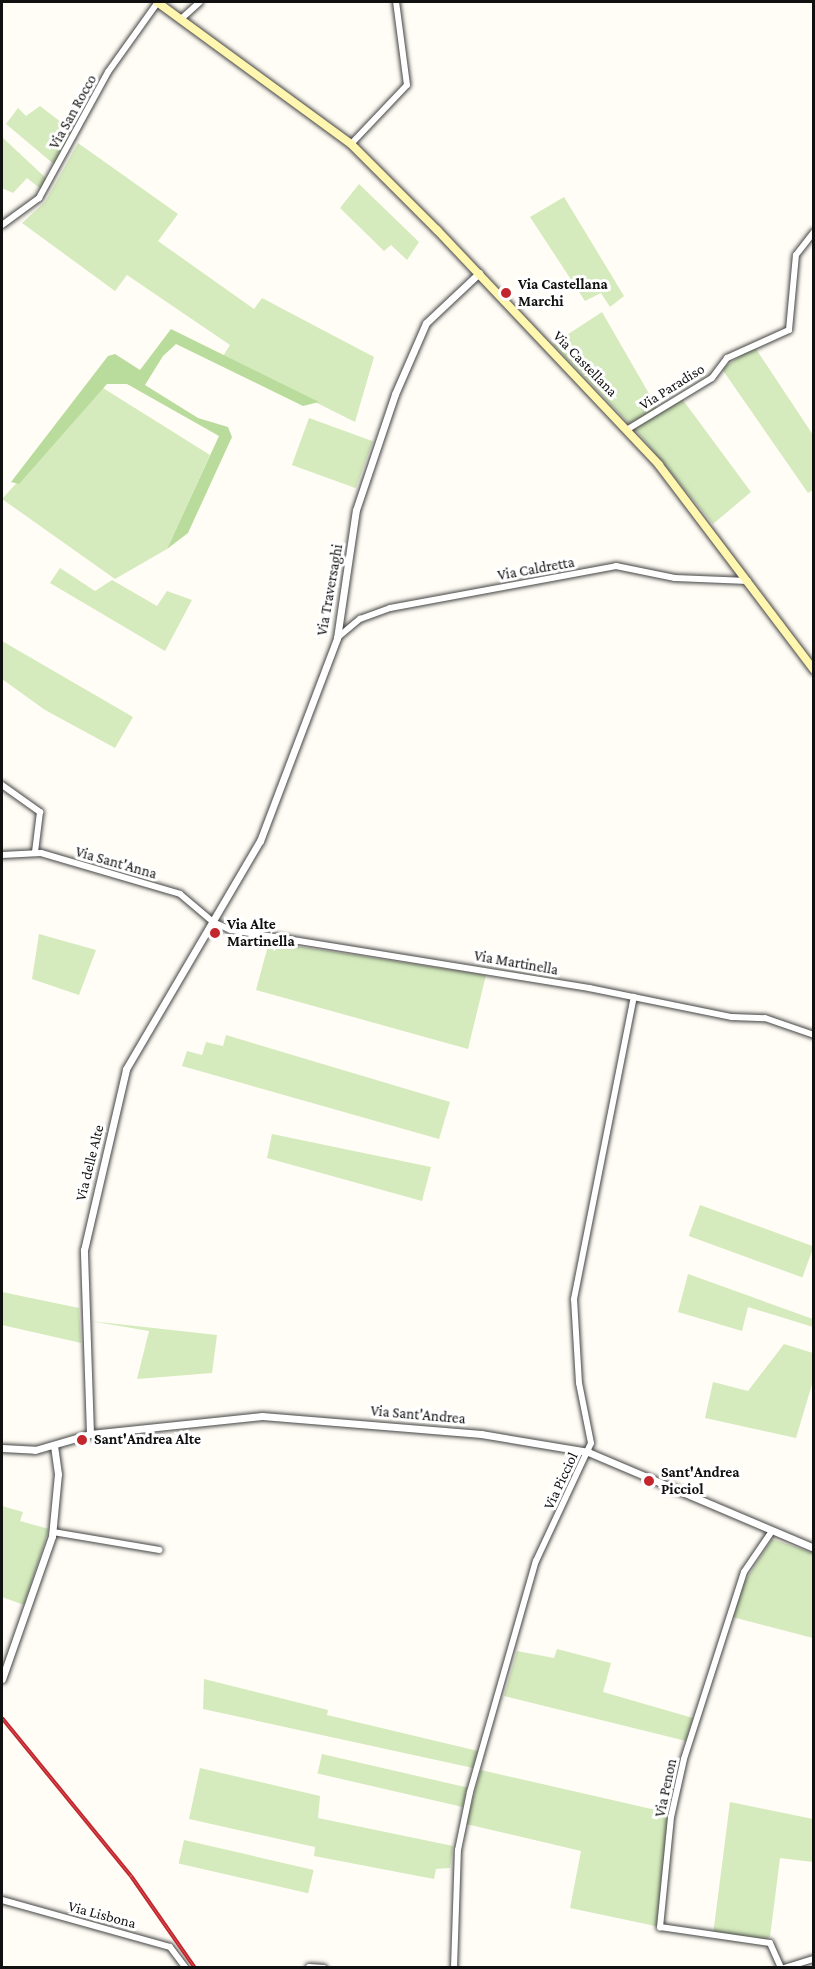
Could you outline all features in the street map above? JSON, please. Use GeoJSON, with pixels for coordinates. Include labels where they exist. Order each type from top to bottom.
{"type":"FeatureCollection","features":[{"type":"Feature","properties":{"kind":"main road","name":"Via Castellana"},"geometry":{"type":"LineString","coordinates":[[157,2],[351,144],[479,273],[628,429],[748,581],[813,669]]}},
{"type":"Feature","properties":{"kind":"street","name":"Via San Rocco"},"geometry":{"type":"LineString","coordinates":[[2,225],[39,198],[108,72],[157,2]]}},
{"type":"Feature","properties":{"kind":"street"},"geometry":{"type":"LineString","coordinates":[[181,19],[200,2]]}},
{"type":"Feature","properties":{"kind":"street"},"geometry":{"type":"LineString","coordinates":[[351,144],[407,85],[396,2]]}},
{"type":"Feature","properties":{"kind":"street","name":"Via Paradiso"},"geometry":{"type":"LineString","coordinates":[[628,429],[712,378],[727,358],[789,330],[796,255],[813,232]]}},
{"type":"Feature","properties":{"kind":"street","name":"Via Traversaghi"},"geometry":{"type":"LineString","coordinates":[[213,922],[260,841],[337,638],[356,510],[395,394],[426,323],[479,273]]}},
{"type":"Feature","properties":{"kind":"street","name":"Via Caldretta"},"geometry":{"type":"LineString","coordinates":[[337,638],[360,619],[390,608],[616,566],[675,578],[748,581]]}},
{"type":"Feature","properties":{"kind":"street"},"geometry":{"type":"LineString","coordinates":[[2,784],[40,812],[35,852]]}},
{"type":"Feature","properties":{"kind":"street","name":"Via Sant'Anna"},"geometry":{"type":"LineString","coordinates":[[2,855],[35,852],[180,894],[213,922]]}},
{"type":"Feature","properties":{"kind":"street","name":"Via Martinella"},"geometry":{"type":"LineString","coordinates":[[213,922],[634,997],[732,1017],[765,1018],[813,1035]]}},
{"type":"Feature","properties":{"kind":"street","name":"Via delle Alte"},"geometry":{"type":"LineString","coordinates":[[90,1434],[84,1250],[126,1069],[213,922]]}},
{"type":"Feature","properties":{"kind":"street","name":"Via Picciol"},"geometry":{"type":"LineString","coordinates":[[454,1968],[458,1850],[470,1792],[536,1561],[588,1452],[591,1429],[579,1383],[574,1299],[634,997]]}},
{"type":"Feature","properties":{"kind":"street","name":"Via Sant'Andrea"},"geometry":{"type":"LineString","coordinates":[[2,1448],[54,1445],[90,1434],[262,1416],[481,1434],[588,1452],[706,1500],[770,1534],[813,1548]]}},
{"type":"Feature","properties":{"kind":"street"},"geometry":{"type":"LineString","coordinates":[[2,1679],[53,1532],[58,1474],[54,1445]]}},
{"type":"Feature","properties":{"kind":"street"},"geometry":{"type":"LineString","coordinates":[[53,1532],[159,1550]]}},
{"type":"Feature","properties":{"kind":"street","name":"Via Penon"},"geometry":{"type":"LineString","coordinates":[[770,1534],[744,1572],[684,1759],[671,1817],[660,1927],[770,1943],[783,1968]]}},
{"type":"Feature","properties":{"kind":"street","name":"Via Lisbona"},"geometry":{"type":"LineString","coordinates":[[2,1900],[170,1947],[186,1968]]}},
{"type":"Feature","properties":{"kind":"street"},"geometry":{"type":"LineString","coordinates":[[783,1968],[813,1959]]}},
{"type":"Feature","properties":{"kind":"street"},"geometry":{"type":"LineString","coordinates":[[309,1967],[324,1968]]}},
{"type":"Feature","properties":{"kind":"green space"},"geometry":{"type":"Polygon","coordinates":[[[40,106],[74,132],[56,166],[6,124],[18,108],[26,116],[40,106]]]}},
{"type":"Feature","properties":{"kind":"green space"},"geometry":{"type":"Polygon","coordinates":[[[2,137],[48,180],[42,190],[27,178],[13,193],[2,188],[2,137]]]}},
{"type":"Feature","properties":{"kind":"green space"},"geometry":{"type":"Polygon","coordinates":[[[78,143],[178,214],[158,241],[254,309],[262,298],[374,357],[355,422],[223,356],[230,345],[127,275],[115,291],[22,223],[45,202],[78,143]]]}},
{"type":"Feature","properties":{"kind":"green space"},"geometry":{"type":"Polygon","coordinates":[[[359,184],[419,242],[407,260],[391,245],[384,251],[340,208],[359,184]]]}},
{"type":"Feature","properties":{"kind":"green space"},"geometry":{"type":"Polygon","coordinates":[[[564,197],[624,296],[610,307],[601,293],[585,301],[530,217],[564,197]]]}},
{"type":"Feature","properties":{"kind":"green space"},"geometry":{"type":"Polygon","coordinates":[[[602,312],[659,411],[680,396],[751,492],[713,524],[641,436],[553,344],[602,312]]]}},
{"type":"Feature","properties":{"kind":"green space"},"geometry":{"type":"Polygon","coordinates":[[[171,329],[319,402],[303,406],[176,344],[163,356],[145,385],[198,418],[228,427],[232,437],[188,533],[167,549],[219,436],[127,384],[107,384],[19,484],[11,482],[108,356],[115,354],[140,370],[171,329]]]}},
{"type":"Feature","properties":{"kind":"green space"},"geometry":{"type":"Polygon","coordinates":[[[754,346],[813,435],[813,490],[808,493],[722,369],[754,346]]]}},
{"type":"Feature","properties":{"kind":"green space"},"geometry":{"type":"Polygon","coordinates":[[[103,388],[210,455],[167,549],[115,579],[2,499],[103,388]]]}},
{"type":"Feature","properties":{"kind":"green space"},"geometry":{"type":"Polygon","coordinates":[[[309,418],[373,441],[356,488],[292,465],[309,418]]]}},
{"type":"Feature","properties":{"kind":"green space"},"geometry":{"type":"Polygon","coordinates":[[[60,568],[95,591],[112,580],[157,606],[167,591],[192,600],[165,651],[50,583],[60,568]]]}},
{"type":"Feature","properties":{"kind":"green space"},"geometry":{"type":"Polygon","coordinates":[[[2,641],[133,717],[115,748],[45,710],[2,679],[2,641]]]}},
{"type":"Feature","properties":{"kind":"green space"},"geometry":{"type":"Polygon","coordinates":[[[39,934],[96,950],[79,995],[32,979],[39,934]]]}},
{"type":"Feature","properties":{"kind":"green space"},"geometry":{"type":"Polygon","coordinates":[[[269,942],[486,975],[468,1049],[256,990],[269,942]]]}},
{"type":"Feature","properties":{"kind":"green space"},"geometry":{"type":"Polygon","coordinates":[[[226,1035],[450,1102],[439,1139],[182,1066],[187,1051],[202,1055],[206,1042],[223,1046],[226,1035]]]}},
{"type":"Feature","properties":{"kind":"green space"},"geometry":{"type":"Polygon","coordinates":[[[272,1134],[431,1167],[422,1201],[267,1158],[272,1134]]]}},
{"type":"Feature","properties":{"kind":"green space"},"geometry":{"type":"Polygon","coordinates":[[[700,1205],[814,1246],[802,1277],[689,1236],[700,1205]]]}},
{"type":"Feature","properties":{"kind":"green space"},"geometry":{"type":"Polygon","coordinates":[[[688,1274],[813,1319],[813,1327],[748,1307],[742,1331],[678,1312],[688,1274]]]}},
{"type":"Feature","properties":{"kind":"green space"},"geometry":{"type":"Polygon","coordinates":[[[2,1292],[79,1308],[81,1343],[2,1325],[2,1292]]]}},
{"type":"Feature","properties":{"kind":"green space"},"geometry":{"type":"Polygon","coordinates":[[[90,1321],[217,1335],[212,1373],[137,1379],[149,1331],[90,1321]]]}},
{"type":"Feature","properties":{"kind":"green space"},"geometry":{"type":"Polygon","coordinates":[[[784,1344],[813,1353],[813,1381],[796,1438],[705,1418],[713,1382],[748,1391],[784,1344]]]}},
{"type":"Feature","properties":{"kind":"green space"},"geometry":{"type":"Polygon","coordinates":[[[2,1506],[23,1512],[20,1521],[49,1529],[24,1605],[2,1597],[2,1506]]]}},
{"type":"Feature","properties":{"kind":"green space"},"geometry":{"type":"Polygon","coordinates":[[[772,1539],[813,1553],[813,1638],[732,1617],[744,1583],[772,1539]]]}},
{"type":"Feature","properties":{"kind":"green space"},"geometry":{"type":"Polygon","coordinates":[[[557,1649],[611,1663],[603,1692],[693,1718],[686,1741],[504,1696],[517,1651],[554,1658],[557,1649]]]}},
{"type":"Feature","properties":{"kind":"green space"},"geometry":{"type":"Polygon","coordinates":[[[204,1679],[328,1710],[327,1715],[478,1751],[473,1768],[203,1709],[204,1679]]]}},
{"type":"Feature","properties":{"kind":"green space"},"geometry":{"type":"Polygon","coordinates":[[[322,1754],[467,1788],[463,1807],[318,1773],[322,1754]]]}},
{"type":"Feature","properties":{"kind":"green space"},"geometry":{"type":"Polygon","coordinates":[[[200,1768],[320,1796],[318,1818],[453,1846],[450,1868],[436,1869],[434,1879],[314,1856],[315,1847],[189,1819],[200,1768]]]}},
{"type":"Feature","properties":{"kind":"green space"},"geometry":{"type":"Polygon","coordinates":[[[481,1770],[669,1813],[660,1927],[570,1908],[581,1851],[466,1824],[481,1770]]]}},
{"type":"Feature","properties":{"kind":"green space"},"geometry":{"type":"Polygon","coordinates":[[[730,1802],[813,1819],[813,1862],[780,1858],[770,1937],[762,1941],[713,1935],[730,1802]]]}},
{"type":"Feature","properties":{"kind":"green space"},"geometry":{"type":"Polygon","coordinates":[[[184,1840],[314,1870],[308,1893],[179,1863],[184,1840]]]}},
{"type":"Feature","properties":{"kind":"railway"},"geometry":{"type":"LineString","coordinates":[[2,1718],[131,1876],[195,1968]]}},
{"type":"Feature","properties":{"kind":"place","name":"Via Castellana Marchi"},"geometry":{"type":"Point","coordinates":[506,293]}},
{"type":"Feature","properties":{"kind":"place","name":"Via Alte Martinella"},"geometry":{"type":"Point","coordinates":[215,933]}},
{"type":"Feature","properties":{"kind":"place","name":"Sant'Andrea Alte"},"geometry":{"type":"Point","coordinates":[82,1440]}},
{"type":"Feature","properties":{"kind":"place","name":"Sant'Andrea Picciol"},"geometry":{"type":"Point","coordinates":[649,1481]}}]}
